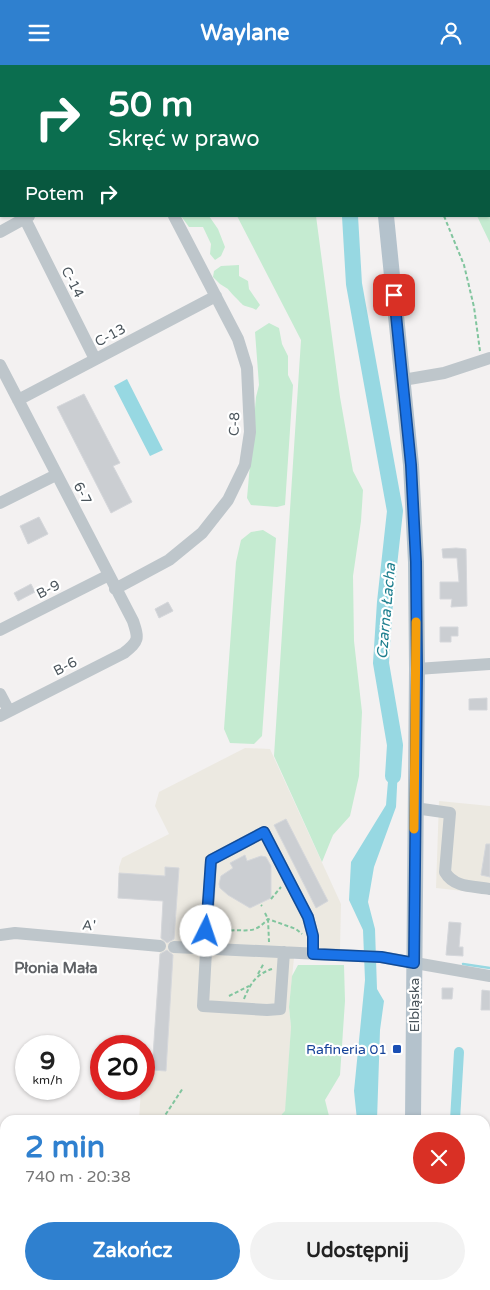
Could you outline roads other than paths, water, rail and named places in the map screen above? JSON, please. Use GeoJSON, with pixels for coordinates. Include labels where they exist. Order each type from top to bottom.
{"type":"FeatureCollection","features":[{"type":"Feature","properties":{"kind":"main road","name":"Elbląska"},"geometry":{"type":"LineString","coordinates":[[386,217],[411,465],[414,533],[417,669],[413,1115]]}},
{"type":"Feature","properties":{"kind":"street","name":"C-8"},"geometry":{"type":"LineString","coordinates":[[115,589],[169,560],[202,533],[228,500],[245,465],[250,432],[248,368],[238,339],[175,217]]}},
{"type":"Feature","properties":{"kind":"street"},"geometry":{"type":"LineString","coordinates":[[0,232],[19,219]]}},
{"type":"Feature","properties":{"kind":"street","name":"C-14"},"geometry":{"type":"LineString","coordinates":[[19,219],[95,359]]}},
{"type":"Feature","properties":{"kind":"street","name":"C-13"},"geometry":{"type":"LineString","coordinates":[[18,400],[216,296]]}},
{"type":"Feature","properties":{"kind":"street"},"geometry":{"type":"LineString","coordinates":[[402,376],[444,373],[485,357]]}},
{"type":"Feature","properties":{"kind":"street","name":"6-7"},"geometry":{"type":"LineString","coordinates":[[0,365],[133,621],[138,636]]}},
{"type":"Feature","properties":{"kind":"street"},"geometry":{"type":"LineString","coordinates":[[0,503],[56,475]]}},
{"type":"Feature","properties":{"kind":"street","name":"B-9"},"geometry":{"type":"LineString","coordinates":[[0,630],[109,575]]}},
{"type":"Feature","properties":{"kind":"street","name":"B-6"},"geometry":{"type":"LineString","coordinates":[[5,714],[124,653],[135,644],[138,636]]}},
{"type":"Feature","properties":{"kind":"street"},"geometry":{"type":"LineString","coordinates":[[417,669],[490,664]]}},
{"type":"Feature","properties":{"kind":"street"},"geometry":{"type":"LineString","coordinates":[[0,694],[5,714]]}},
{"type":"Feature","properties":{"kind":"street"},"geometry":{"type":"LineString","coordinates":[[415,808],[450,813],[445,872],[449,879],[455,883],[490,889]]}},
{"type":"Feature","properties":{"kind":"street"},"geometry":{"type":"LineString","coordinates":[[284,952],[280,1009],[203,1006],[211,860],[264,832],[288,887],[308,917],[313,936],[313,954]]}},
{"type":"Feature","properties":{"kind":"street","name":"A'"},"geometry":{"type":"LineString","coordinates":[[0,926],[15,933]]}},
{"type":"Feature","properties":{"kind":"street","name":"A'"},"geometry":{"type":"LineString","coordinates":[[0,935],[15,933],[160,946]]}},
{"type":"Feature","properties":{"kind":"street"},"geometry":{"type":"LineString","coordinates":[[174,947],[381,957],[490,976]]}},
{"type":"Feature","properties":{"kind":"water"},"geometry":{"type":"Polygon","coordinates":[[[127,379],[163,450],[150,456],[114,386],[127,379]]]}},
{"type":"Feature","properties":{"kind":"water"},"geometry":{"type":"Polygon","coordinates":[[[391,746],[398,767],[396,807],[374,867],[368,902],[375,929],[377,989],[384,1001],[380,1030],[377,1115],[356,1115],[354,1091],[365,980],[363,930],[349,900],[351,862],[386,805],[391,746]]]}},
{"type":"Feature","properties":{"kind":"waterway","name":"Czarna Łacha"},"geometry":{"type":"LineString","coordinates":[[350,217],[354,284],[395,511],[385,602],[381,663],[395,745],[393,776]]}},
{"type":"Feature","properties":{"kind":"waterway"},"geometry":{"type":"LineString","coordinates":[[463,964],[490,968]]}},
{"type":"Feature","properties":{"kind":"waterway"},"geometry":{"type":"LineString","coordinates":[[455,1115],[459,1052]]}},
{"type":"Feature","properties":{"kind":"place","name":"Rafineria 01"},"geometry":{"type":"Point","coordinates":[397,1049]}},
{"type":"Feature","properties":{"kind":"district","name":"Płonia Mała"},"geometry":{"type":"Point","coordinates":[56,968]}}]}
